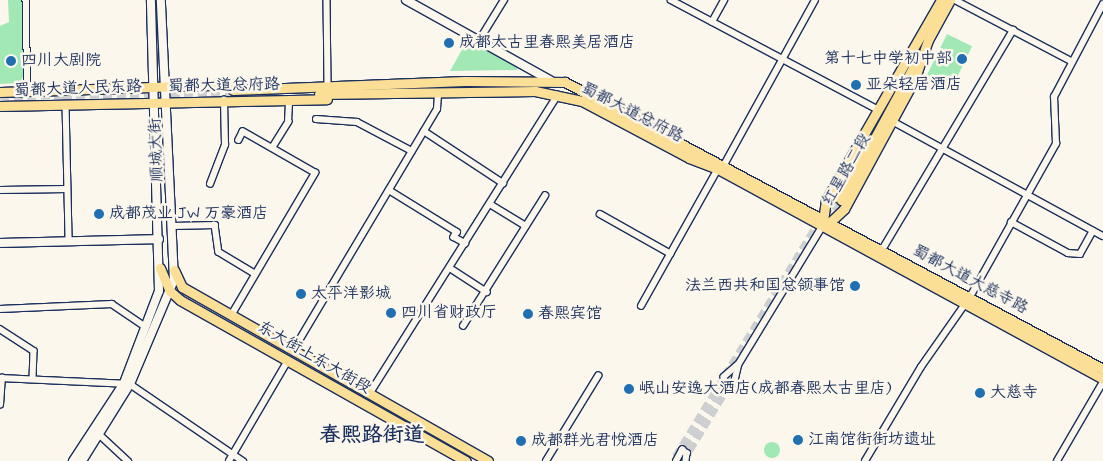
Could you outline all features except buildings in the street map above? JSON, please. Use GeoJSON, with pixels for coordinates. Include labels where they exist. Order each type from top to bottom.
{"type":"FeatureCollection","features":[{"type":"Feature","properties":{"kind":"main road","name":"顺城大街"},"geometry":{"type":"LineString","coordinates":[[127,383],[159,291],[156,88],[151,0]]}},
{"type":"Feature","properties":{"kind":"main road","name":"顺城大街"},"geometry":{"type":"LineString","coordinates":[[127,383],[170,291],[174,270],[169,101],[161,0]]}},
{"type":"Feature","properties":{"kind":"main road"},"geometry":{"type":"LineString","coordinates":[[406,0],[480,39],[550,80]]}},
{"type":"Feature","properties":{"kind":"main road","name":"红星路二段"},"geometry":{"type":"LineString","coordinates":[[826,222],[892,121],[915,78],[924,40],[941,0]]}},
{"type":"Feature","properties":{"kind":"main road","name":"红星路二段"},"geometry":{"type":"LineString","coordinates":[[826,222],[826,200],[877,109],[950,0]]}},
{"type":"Feature","properties":{"kind":"main road"},"geometry":{"type":"LineString","coordinates":[[838,199],[924,40]]}},
{"type":"Feature","properties":{"kind":"main road","name":"蜀都大道总府路"},"geometry":{"type":"LineString","coordinates":[[156,102],[328,82],[550,80],[582,89],[721,167],[826,222]]}},
{"type":"Feature","properties":{"kind":"main road","name":"蜀都大道总府路"},"geometry":{"type":"LineString","coordinates":[[231,94],[382,83]]}},
{"type":"Feature","properties":{"kind":"main road","name":"蜀都大道人民东路"},"geometry":{"type":"LineString","coordinates":[[0,92],[168,88]]}},
{"type":"Feature","properties":{"kind":"main road","name":"蜀都大道总府路"},"geometry":{"type":"LineString","coordinates":[[168,88],[289,100],[381,94]]}},
{"type":"Feature","properties":{"kind":"main road","name":"蜀都大道总府路"},"geometry":{"type":"LineString","coordinates":[[231,94],[558,94],[582,101],[689,158],[721,167]]}},
{"type":"Feature","properties":{"kind":"main road","name":"蜀都大道人民东路"},"geometry":{"type":"LineString","coordinates":[[0,106],[156,102]]}},
{"type":"Feature","properties":{"kind":"main road","name":"蜀都大道大慈寺路"},"geometry":{"type":"LineString","coordinates":[[826,222],[882,250],[1103,380]]}},
{"type":"Feature","properties":{"kind":"main road","name":"蜀都大道大慈寺路"},"geometry":{"type":"LineString","coordinates":[[826,222],[967,299],[1103,369]]}},
{"type":"Feature","properties":{"kind":"main road"},"geometry":{"type":"LineString","coordinates":[[0,243],[159,239]]}},
{"type":"Feature","properties":{"kind":"main road"},"geometry":{"type":"LineString","coordinates":[[160,268],[170,291]]}},
{"type":"Feature","properties":{"kind":"main road","name":"东大街上东大街段"},"geometry":{"type":"LineString","coordinates":[[174,270],[182,286],[488,461]]}},
{"type":"Feature","properties":{"kind":"main road","name":"东大街上东大街段"},"geometry":{"type":"LineString","coordinates":[[170,291],[287,362],[466,461]]}},
{"type":"Feature","properties":{"kind":"main road"},"geometry":{"type":"LineString","coordinates":[[202,311],[203,302],[208,301]]}},
{"type":"Feature","properties":{"kind":"main road"},"geometry":{"type":"LineString","coordinates":[[82,461],[127,383]]}},
{"type":"Feature","properties":{"kind":"main road"},"geometry":{"type":"LineString","coordinates":[[73,461],[127,383]]}},
{"type":"Feature","properties":{"kind":"street"},"geometry":{"type":"LineString","coordinates":[[26,0],[28,92]]}},
{"type":"Feature","properties":{"kind":"street"},"geometry":{"type":"LineString","coordinates":[[328,0],[328,82]]}},
{"type":"Feature","properties":{"kind":"street"},"geometry":{"type":"LineString","coordinates":[[480,39],[504,0]]}},
{"type":"Feature","properties":{"kind":"street"},"geometry":{"type":"LineString","coordinates":[[671,0],[877,109]]}},
{"type":"Feature","properties":{"kind":"street"},"geometry":{"type":"LineString","coordinates":[[712,22],[724,0]]}},
{"type":"Feature","properties":{"kind":"street"},"geometry":{"type":"LineString","coordinates":[[955,0],[1070,61]]}},
{"type":"Feature","properties":{"kind":"street"},"geometry":{"type":"LineString","coordinates":[[641,306],[784,60],[813,1]]}},
{"type":"Feature","properties":{"kind":"street"},"geometry":{"type":"LineString","coordinates":[[865,461],[967,299],[1056,144],[1054,97],[1070,61],[1103,4]]}},
{"type":"Feature","properties":{"kind":"street"},"geometry":{"type":"LineString","coordinates":[[882,250],[924,174],[944,150],[1013,30]]}},
{"type":"Feature","properties":{"kind":"street"},"geometry":{"type":"LineString","coordinates":[[294,349],[437,109],[438,93]]}},
{"type":"Feature","properties":{"kind":"street"},"geometry":{"type":"LineString","coordinates":[[210,184],[225,145],[231,94]]}},
{"type":"Feature","properties":{"kind":"street"},"geometry":{"type":"LineString","coordinates":[[370,394],[504,183],[558,94]]}},
{"type":"Feature","properties":{"kind":"street"},"geometry":{"type":"LineString","coordinates":[[272,148],[288,122],[289,100]]}},
{"type":"Feature","properties":{"kind":"street"},"geometry":{"type":"LineString","coordinates":[[66,104],[69,241]]}},
{"type":"Feature","properties":{"kind":"street"},"geometry":{"type":"LineString","coordinates":[[316,119],[357,122],[412,152]]}},
{"type":"Feature","properties":{"kind":"street"},"geometry":{"type":"LineString","coordinates":[[892,121],[1103,236]]}},
{"type":"Feature","properties":{"kind":"street"},"geometry":{"type":"LineString","coordinates":[[424,131],[504,183]]}},
{"type":"Feature","properties":{"kind":"street"},"geometry":{"type":"LineString","coordinates":[[232,314],[254,273],[315,173],[243,132],[239,140]]}},
{"type":"Feature","properties":{"kind":"street"},"geometry":{"type":"LineString","coordinates":[[0,190],[67,189]]}},
{"type":"Feature","properties":{"kind":"street"},"geometry":{"type":"LineString","coordinates":[[389,190],[457,232],[454,237],[465,243]]}},
{"type":"Feature","properties":{"kind":"street"},"geometry":{"type":"LineString","coordinates":[[463,326],[487,292],[545,196]]}},
{"type":"Feature","properties":{"kind":"street"},"geometry":{"type":"LineString","coordinates":[[490,204],[526,226]]}},
{"type":"Feature","properties":{"kind":"street"},"geometry":{"type":"LineString","coordinates":[[600,214],[670,254]]}},
{"type":"Feature","properties":{"kind":"street"},"geometry":{"type":"LineString","coordinates":[[738,365],[826,222]]}},
{"type":"Feature","properties":{"kind":"street"},"geometry":{"type":"LineString","coordinates":[[1011,222],[1068,253],[1080,254],[1093,231]]}},
{"type":"Feature","properties":{"kind":"street"},"geometry":{"type":"LineString","coordinates":[[173,226],[215,225],[219,252],[254,273]]}},
{"type":"Feature","properties":{"kind":"street"},"geometry":{"type":"LineString","coordinates":[[450,268],[487,292]]}},
{"type":"Feature","properties":{"kind":"street"},"geometry":{"type":"LineString","coordinates":[[0,309],[112,304],[146,327]]}},
{"type":"Feature","properties":{"kind":"street"},"geometry":{"type":"LineString","coordinates":[[0,329],[34,351],[33,378]]}},
{"type":"Feature","properties":{"kind":"street"},"geometry":{"type":"LineString","coordinates":[[229,461],[287,362]]}},
{"type":"Feature","properties":{"kind":"street"},"geometry":{"type":"LineString","coordinates":[[546,461],[598,376]]}},
{"type":"Feature","properties":{"kind":"street"},"geometry":{"type":"LineString","coordinates":[[0,405],[1,378],[127,383],[243,461]]}},
{"type":"Feature","properties":{"kind":"street"},"geometry":{"type":"LineString","coordinates":[[1057,461],[1103,380]]}},
{"type":"Feature","properties":{"kind":"street"},"geometry":{"type":"LineString","coordinates":[[99,434],[128,461]]}},
{"type":"Feature","properties":{"kind":"street"},"geometry":{"type":"LineString","coordinates":[[676,461],[682,450],[687,453],[686,461]]}},
{"type":"Feature","properties":{"kind":"green space"},"geometry":{"type":"Polygon","coordinates":[[[8,0],[22,0],[25,74],[19,83],[0,84],[0,26],[9,22],[8,0]]]}},
{"type":"Feature","properties":{"kind":"green space"},"geometry":{"type":"Polygon","coordinates":[[[947,34],[972,46],[950,92],[925,80],[947,34]]]}},
{"type":"Feature","properties":{"kind":"green space"},"geometry":{"type":"Polygon","coordinates":[[[467,41],[518,67],[517,70],[450,71],[467,41]]]}},
{"type":"Feature","properties":{"kind":"green space"},"geometry":{"type":"Polygon","coordinates":[[[772,442],[780,450],[772,458],[764,450],[772,442]]]}},
{"type":"Feature","properties":{"kind":"tunnel"},"geometry":{"type":"LineString","coordinates":[[0,96],[71,94]]}},
{"type":"Feature","properties":{"kind":"tunnel"},"geometry":{"type":"LineString","coordinates":[[63,100],[233,95]]}},
{"type":"Feature","properties":{"kind":"tunnel"},"geometry":{"type":"LineString","coordinates":[[676,457],[835,197]]}},
{"type":"Feature","properties":{"kind":"tunnel"},"geometry":{"type":"LineString","coordinates":[[828,222],[841,200]]}},
{"type":"Feature","properties":{"kind":"tunnel"},"geometry":{"type":"LineString","coordinates":[[682,461],[738,369]]}},
{"type":"Feature","properties":{"kind":"place","name":"成都太古里春熙美居酒店"},"geometry":{"type":"Point","coordinates":[449,43]}},
{"type":"Feature","properties":{"kind":"place","name":"第十七中学初中部"},"geometry":{"type":"Point","coordinates":[962,59]}},
{"type":"Feature","properties":{"kind":"place","name":"四川大剧院"},"geometry":{"type":"Point","coordinates":[11,61]}},
{"type":"Feature","properties":{"kind":"place","name":"亚朵轻居酒店"},"geometry":{"type":"Point","coordinates":[856,85]}},
{"type":"Feature","properties":{"kind":"place","name":"成都茂业 JW 万豪酒店"},"geometry":{"type":"Point","coordinates":[99,214]}},
{"type":"Feature","properties":{"kind":"place","name":"法兰西共和国总领事馆"},"geometry":{"type":"Point","coordinates":[855,286]}},
{"type":"Feature","properties":{"kind":"place","name":"太平洋影城"},"geometry":{"type":"Point","coordinates":[301,294]}},
{"type":"Feature","properties":{"kind":"place","name":"四川省财政厅"},"geometry":{"type":"Point","coordinates":[391,313]}},
{"type":"Feature","properties":{"kind":"place","name":"春熙宾馆"},"geometry":{"type":"Point","coordinates":[528,314]}},
{"type":"Feature","properties":{"kind":"place","name":"岷山安逸大酒店(成都春熙太古里店)"},"geometry":{"type":"Point","coordinates":[629,389]}},
{"type":"Feature","properties":{"kind":"place","name":"大慈寺"},"geometry":{"type":"Point","coordinates":[980,393]}},
{"type":"Feature","properties":{"kind":"place","name":"江南馆街街坊遗址"},"geometry":{"type":"Point","coordinates":[798,440]}},
{"type":"Feature","properties":{"kind":"place","name":"成都群光君悦酒店"},"geometry":{"type":"Point","coordinates":[521,441]}},
{"type":"Feature","properties":{"kind":"district","name":"春熙路街道"},"geometry":{"type":"Point","coordinates":[372,435]}}]}
